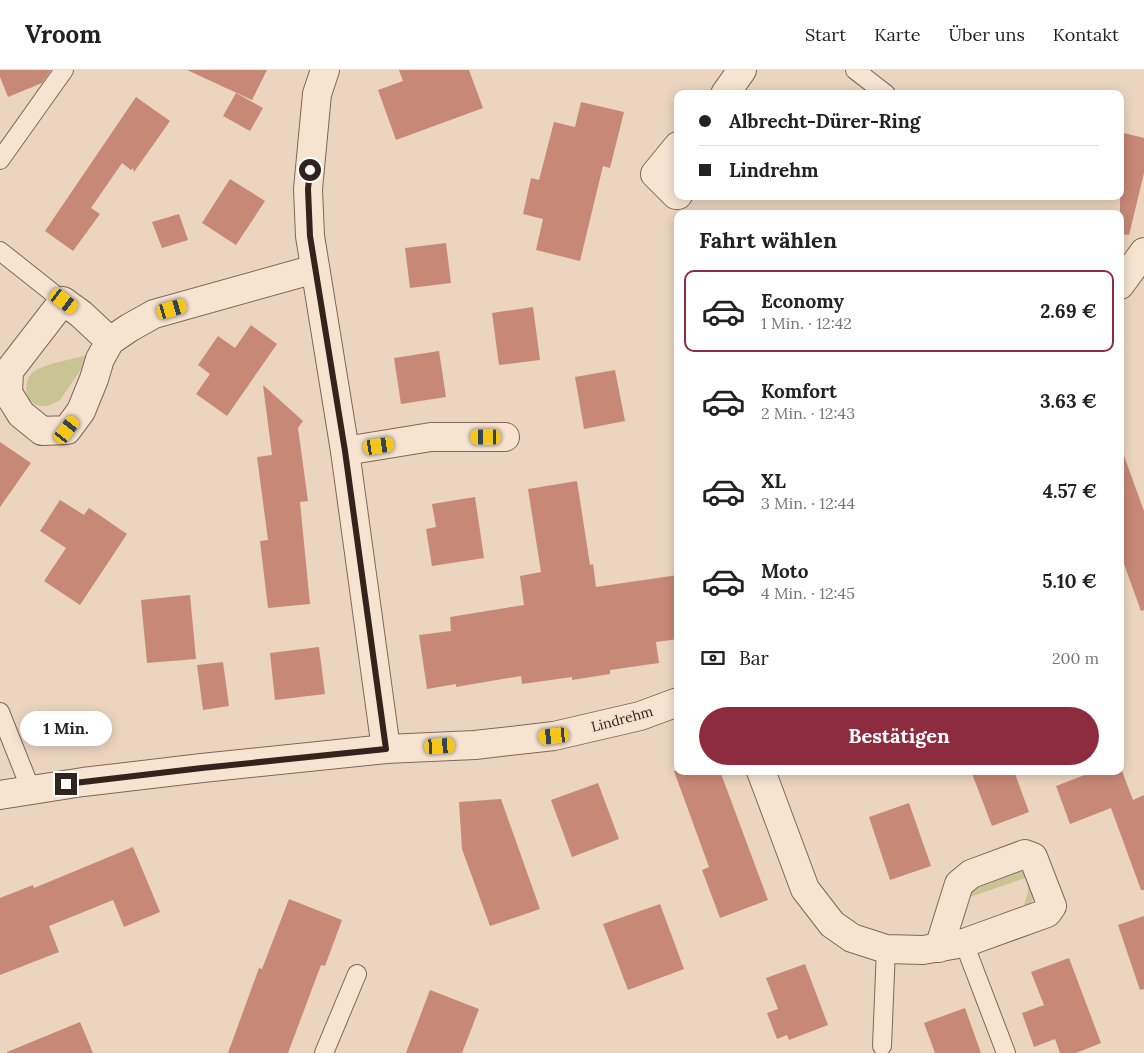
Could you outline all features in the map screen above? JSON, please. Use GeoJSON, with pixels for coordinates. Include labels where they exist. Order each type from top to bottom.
{"type":"FeatureCollection","features":[{"type":"Feature","properties":{"kind":"street"},"geometry":{"type":"LineString","coordinates":[[325,70],[317,94],[308,189],[310,236],[345,451],[386,749]]}},
{"type":"Feature","properties":{"kind":"street"},"geometry":{"type":"LineString","coordinates":[[728,90],[742,70]]}},
{"type":"Feature","properties":{"kind":"street"},"geometry":{"type":"LineString","coordinates":[[674,151],[655,174],[674,194]]}},
{"type":"Feature","properties":{"kind":"street"},"geometry":{"type":"LineString","coordinates":[[1124,280],[1144,252]]}},
{"type":"Feature","properties":{"kind":"street"},"geometry":{"type":"LineString","coordinates":[[110,341],[64,301],[9,372],[8,393],[21,414],[42,431],[67,430],[81,412],[100,359],[110,341],[129,328],[154,314],[315,269]]}},
{"type":"Feature","properties":{"kind":"street"},"geometry":{"type":"LineString","coordinates":[[345,451],[431,437],[505,437]]}},
{"type":"Feature","properties":{"kind":"street","name":"Lindrehm"},"geometry":{"type":"LineString","coordinates":[[0,795],[83,782],[182,770],[386,749],[475,745],[554,736],[640,716],[674,703]]}},
{"type":"Feature","properties":{"kind":"street"},"geometry":{"type":"LineString","coordinates":[[762,775],[805,889],[832,924],[852,938],[886,949],[923,950],[952,946],[997,925],[1048,914],[1052,906],[1033,857],[1025,854],[971,874],[959,884],[952,946]]}},
{"type":"Feature","properties":{"kind":"lane"},"geometry":{"type":"LineString","coordinates":[[0,160],[64,70]]}},
{"type":"Feature","properties":{"kind":"lane"},"geometry":{"type":"LineString","coordinates":[[854,70],[881,90]]}},
{"type":"Feature","properties":{"kind":"lane"},"geometry":{"type":"LineString","coordinates":[[0,250],[64,301]]}},
{"type":"Feature","properties":{"kind":"lane"},"geometry":{"type":"LineString","coordinates":[[0,712],[31,790]]}},
{"type":"Feature","properties":{"kind":"lane"},"geometry":{"type":"LineString","coordinates":[[952,946],[1006,1053]]}},
{"type":"Feature","properties":{"kind":"lane"},"geometry":{"type":"LineString","coordinates":[[882,1046],[886,949]]}},
{"type":"Feature","properties":{"kind":"lane"},"geometry":{"type":"LineString","coordinates":[[324,1053],[357,974]]}},
{"type":"Feature","properties":{"kind":"shaded area"},"geometry":{"type":"Polygon","coordinates":[[[92,354],[60,400],[42,406],[36,405],[29,398],[26,388],[32,373],[51,364],[92,354]]]}},
{"type":"Feature","properties":{"kind":"shaded area"},"geometry":{"type":"Polygon","coordinates":[[[1019,870],[1027,874],[1035,894],[1032,902],[1022,911],[1028,890],[1025,878],[970,897],[960,930],[953,933],[975,883],[1019,870]]]}},
{"type":"Feature","properties":{"kind":"building"},"geometry":{"type":"Polygon","coordinates":[[[0,70],[51,70],[42,83],[8,97],[0,77],[0,70]]]}},
{"type":"Feature","properties":{"kind":"building"},"geometry":{"type":"Polygon","coordinates":[[[187,70],[267,70],[252,100],[187,70]]]}},
{"type":"Feature","properties":{"kind":"building"},"geometry":{"type":"Polygon","coordinates":[[[399,70],[469,70],[483,108],[396,140],[378,90],[403,81],[399,70]]]}},
{"type":"Feature","properties":{"kind":"building"},"geometry":{"type":"Polygon","coordinates":[[[236,93],[263,108],[250,131],[223,116],[236,93]]]}},
{"type":"Feature","properties":{"kind":"building"},"geometry":{"type":"Polygon","coordinates":[[[136,97],[170,121],[134,172],[133,168],[131,170],[122,163],[91,208],[100,214],[73,251],[45,231],[136,97]]]}},
{"type":"Feature","properties":{"kind":"building"},"geometry":{"type":"Polygon","coordinates":[[[581,102],[624,112],[610,168],[603,166],[580,261],[536,250],[543,219],[523,214],[531,178],[539,180],[554,122],[575,127],[581,102]]]}},
{"type":"Feature","properties":{"kind":"building"},"geometry":{"type":"Polygon","coordinates":[[[1124,133],[1144,138],[1144,173],[1129,235],[1124,234],[1124,210],[1120,210],[1120,200],[1124,200],[1124,133]]]}},
{"type":"Feature","properties":{"kind":"building"},"geometry":{"type":"Polygon","coordinates":[[[230,179],[265,201],[236,245],[202,223],[230,179]]]}},
{"type":"Feature","properties":{"kind":"building"},"geometry":{"type":"Polygon","coordinates":[[[179,214],[188,240],[162,248],[152,222],[179,214]]]}},
{"type":"Feature","properties":{"kind":"building"},"geometry":{"type":"Polygon","coordinates":[[[446,243],[451,283],[410,288],[405,248],[446,243]]]}},
{"type":"Feature","properties":{"kind":"building"},"geometry":{"type":"Polygon","coordinates":[[[533,307],[540,360],[499,365],[492,313],[533,307]]]}},
{"type":"Feature","properties":{"kind":"building"},"geometry":{"type":"Polygon","coordinates":[[[251,325],[277,344],[227,416],[196,394],[210,374],[198,365],[218,336],[235,348],[251,325]]]}},
{"type":"Feature","properties":{"kind":"building"},"geometry":{"type":"Polygon","coordinates":[[[439,351],[446,397],[401,404],[394,358],[439,351]]]}},
{"type":"Feature","properties":{"kind":"building"},"geometry":{"type":"Polygon","coordinates":[[[615,370],[625,421],[584,429],[575,377],[615,370]]]}},
{"type":"Feature","properties":{"kind":"building"},"geometry":{"type":"Polygon","coordinates":[[[263,385],[303,421],[298,428],[308,501],[300,502],[310,604],[268,608],[260,541],[268,540],[257,457],[272,455],[263,385]]]}},
{"type":"Feature","properties":{"kind":"building"},"geometry":{"type":"Polygon","coordinates":[[[0,442],[31,463],[0,507],[0,442]]]}},
{"type":"Feature","properties":{"kind":"building"},"geometry":{"type":"Polygon","coordinates":[[[1124,456],[1144,511],[1144,610],[1141,611],[1124,564],[1124,456]]]}},
{"type":"Feature","properties":{"kind":"building"},"geometry":{"type":"Polygon","coordinates":[[[577,481],[590,565],[593,564],[596,587],[674,576],[674,640],[656,642],[659,663],[610,670],[610,674],[572,680],[572,677],[522,684],[521,676],[456,687],[456,684],[427,689],[419,635],[451,631],[450,617],[524,605],[520,576],[541,572],[528,489],[577,481]]]}},
{"type":"Feature","properties":{"kind":"building"},"geometry":{"type":"Polygon","coordinates":[[[475,497],[484,558],[432,566],[426,529],[436,527],[432,504],[475,497]]]}},
{"type":"Feature","properties":{"kind":"building"},"geometry":{"type":"Polygon","coordinates":[[[60,500],[84,515],[89,508],[127,534],[80,605],[44,581],[66,548],[40,531],[60,500]]]}},
{"type":"Feature","properties":{"kind":"building"},"geometry":{"type":"Polygon","coordinates":[[[190,595],[196,659],[147,663],[141,600],[190,595]]]}},
{"type":"Feature","properties":{"kind":"building"},"geometry":{"type":"Polygon","coordinates":[[[319,647],[325,694],[275,700],[270,653],[319,647]]]}},
{"type":"Feature","properties":{"kind":"building"},"geometry":{"type":"Polygon","coordinates":[[[223,662],[229,706],[203,710],[197,665],[223,662]]]}},
{"type":"Feature","properties":{"kind":"building"},"geometry":{"type":"Polygon","coordinates":[[[675,775],[721,775],[768,900],[720,918],[702,870],[709,867],[675,775]]]}},
{"type":"Feature","properties":{"kind":"building"},"geometry":{"type":"Polygon","coordinates":[[[973,775],[1015,775],[1029,812],[992,826],[973,775]]]}},
{"type":"Feature","properties":{"kind":"building"},"geometry":{"type":"Polygon","coordinates":[[[1085,775],[1124,775],[1133,800],[1144,795],[1144,890],[1141,890],[1111,808],[1070,824],[1056,786],[1085,775]]]}},
{"type":"Feature","properties":{"kind":"building"},"geometry":{"type":"Polygon","coordinates":[[[598,783],[619,839],[572,857],[551,800],[598,783]]]}},
{"type":"Feature","properties":{"kind":"building"},"geometry":{"type":"Polygon","coordinates":[[[501,799],[540,909],[490,926],[462,849],[459,802],[501,799]]]}},
{"type":"Feature","properties":{"kind":"building"},"geometry":{"type":"Polygon","coordinates":[[[909,803],[931,866],[890,880],[869,817],[909,803]]]}},
{"type":"Feature","properties":{"kind":"building"},"geometry":{"type":"Polygon","coordinates":[[[133,847],[160,912],[124,927],[113,900],[49,926],[59,952],[0,975],[0,898],[33,885],[34,888],[133,847]]]}},
{"type":"Feature","properties":{"kind":"building"},"geometry":{"type":"Polygon","coordinates":[[[289,899],[342,920],[325,966],[321,965],[288,1053],[228,1053],[259,968],[262,969],[289,899]]]}},
{"type":"Feature","properties":{"kind":"building"},"geometry":{"type":"Polygon","coordinates":[[[660,904],[684,969],[628,990],[603,924],[660,904]]]}},
{"type":"Feature","properties":{"kind":"building"},"geometry":{"type":"Polygon","coordinates":[[[1144,916],[1144,989],[1140,990],[1118,925],[1144,916]]]}},
{"type":"Feature","properties":{"kind":"building"},"geometry":{"type":"Polygon","coordinates":[[[1069,958],[1101,1043],[1076,1053],[1060,1053],[1055,1039],[1034,1047],[1022,1013],[1044,1005],[1031,972],[1069,958]]]}},
{"type":"Feature","properties":{"kind":"building"},"geometry":{"type":"Polygon","coordinates":[[[805,964],[828,1025],[789,1040],[787,1035],[777,1039],[767,1013],[778,1009],[766,978],[805,964]]]}},
{"type":"Feature","properties":{"kind":"building"},"geometry":{"type":"Polygon","coordinates":[[[430,990],[479,1009],[462,1053],[406,1053],[430,990]]]}},
{"type":"Feature","properties":{"kind":"building"},"geometry":{"type":"Polygon","coordinates":[[[965,1008],[981,1053],[935,1053],[924,1023],[965,1008]]]}},
{"type":"Feature","properties":{"kind":"building"},"geometry":{"type":"Polygon","coordinates":[[[80,1022],[93,1053],[7,1053],[7,1052],[80,1022]]]}},
{"type":"Feature","properties":{"kind":"route"},"geometry":{"type":"LineString","coordinates":[[66,784],[386,749],[345,451],[310,236],[308,189],[310,170]]}}]}
